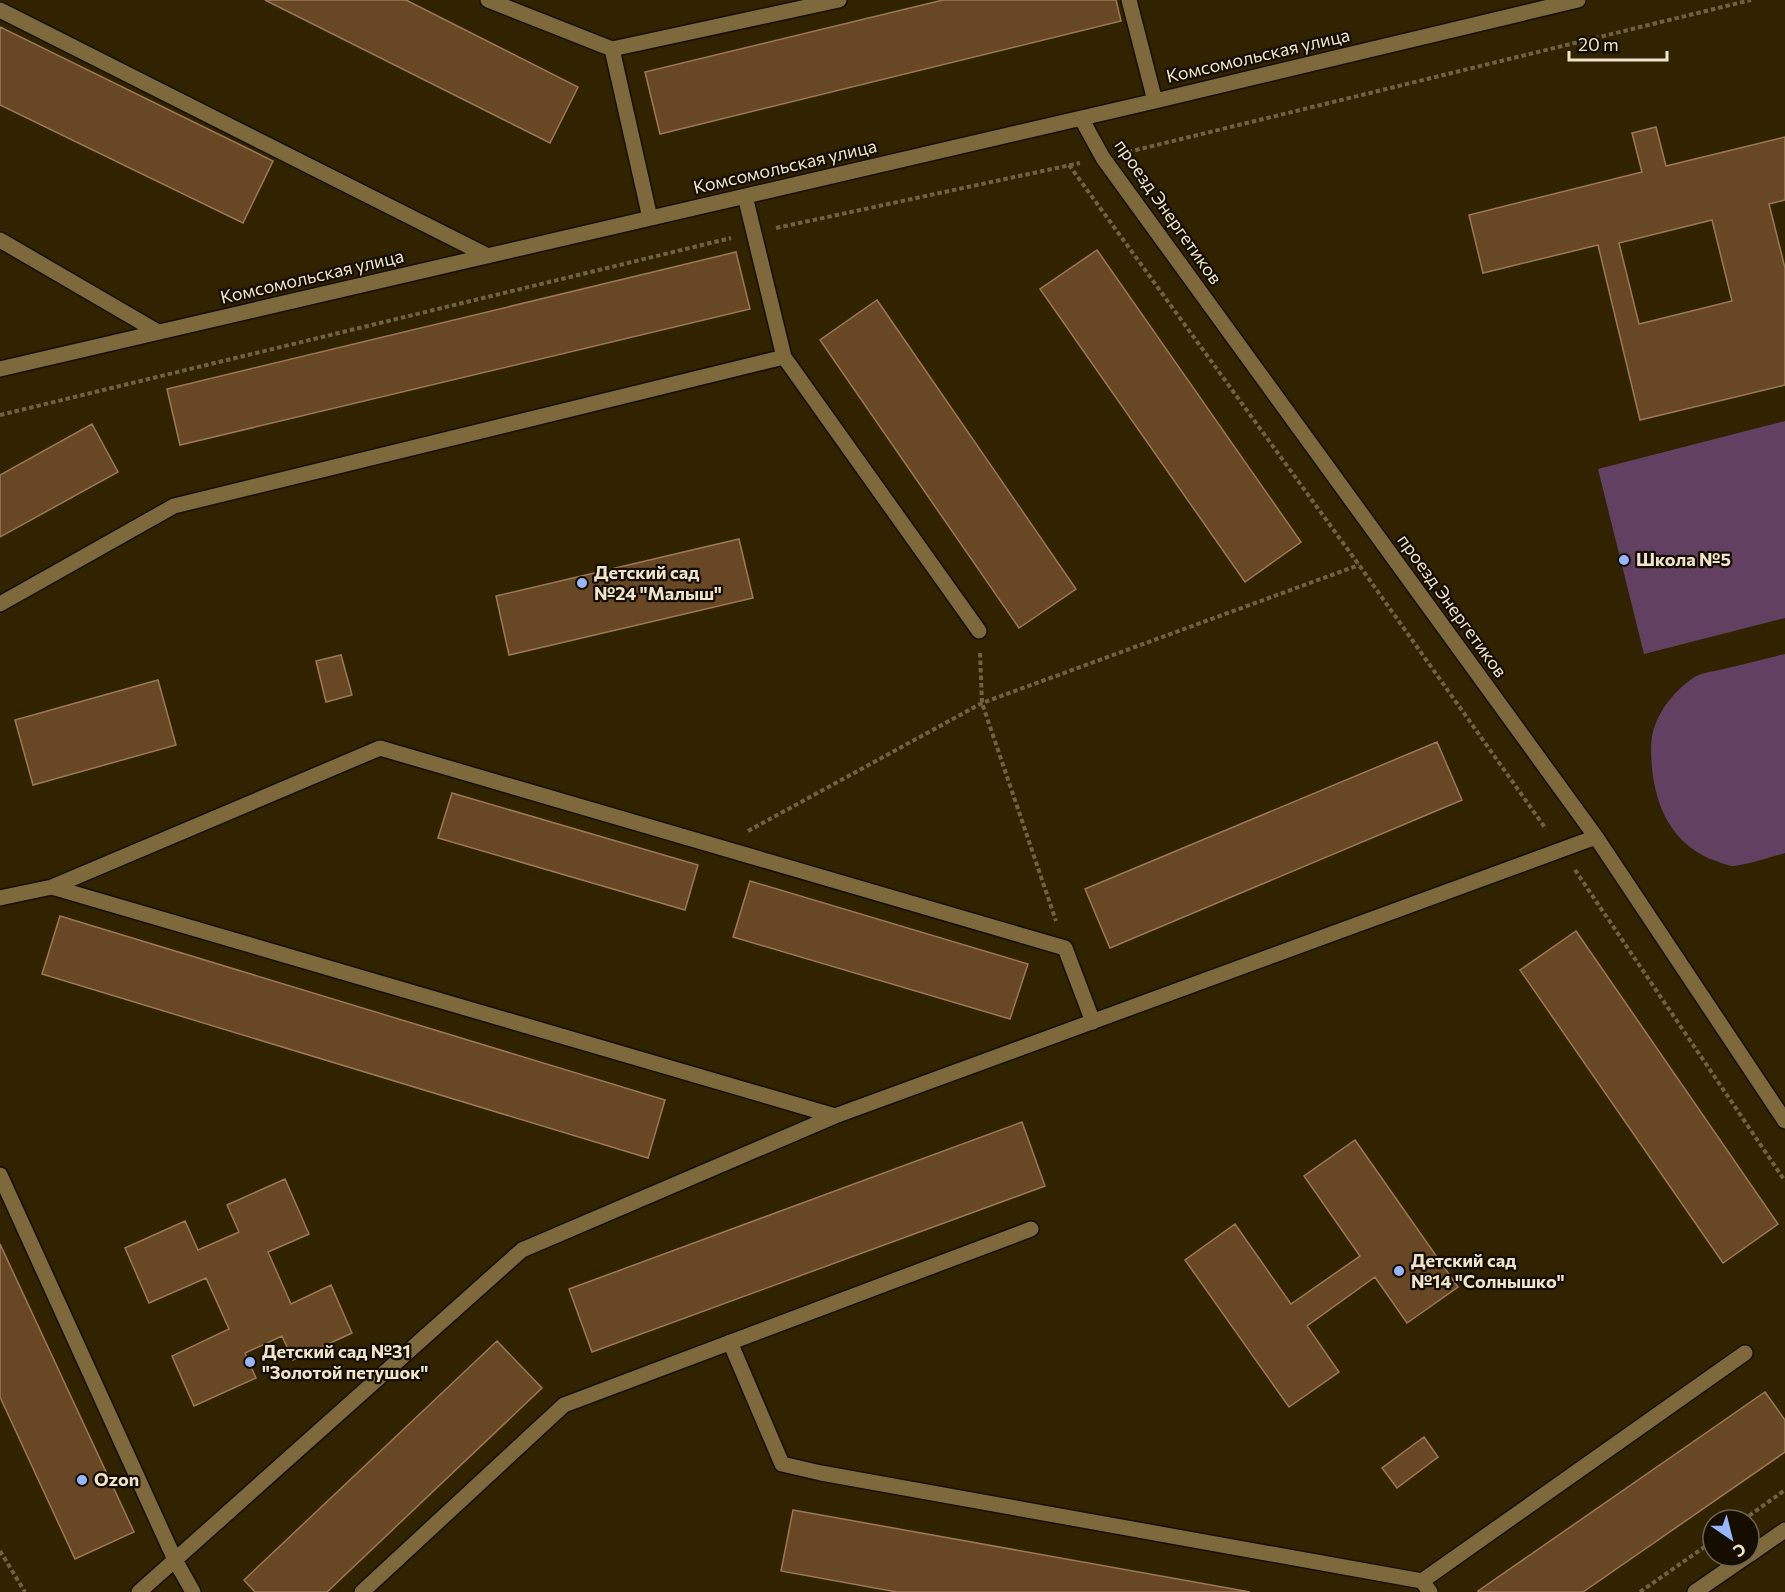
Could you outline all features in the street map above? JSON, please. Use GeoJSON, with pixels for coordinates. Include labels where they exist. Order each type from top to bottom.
{"type":"FeatureCollection","features":[{"type":"Feature","properties":{"kind":"street"},"geometry":{"type":"LineString","coordinates":[[488,0],[612,49],[840,0]]}},
{"type":"Feature","properties":{"kind":"street"},"geometry":{"type":"LineString","coordinates":[[1129,0],[1155,100]]}},
{"type":"Feature","properties":{"kind":"street","name":"Комсомольская улица"},"geometry":{"type":"LineString","coordinates":[[0,369],[1578,0]]}},
{"type":"Feature","properties":{"kind":"street"},"geometry":{"type":"LineString","coordinates":[[0,10],[488,256]]}},
{"type":"Feature","properties":{"kind":"street"},"geometry":{"type":"LineString","coordinates":[[612,49],[650,218]]}},
{"type":"Feature","properties":{"kind":"street","name":"проезд Энергетиков"},"geometry":{"type":"LineString","coordinates":[[1081,118],[1103,158],[1596,837],[1785,1121]]}},
{"type":"Feature","properties":{"kind":"street"},"geometry":{"type":"LineString","coordinates":[[745,196],[784,357],[978,631]]}},
{"type":"Feature","properties":{"kind":"street"},"geometry":{"type":"LineString","coordinates":[[0,240],[158,332]]}},
{"type":"Feature","properties":{"kind":"street"},"geometry":{"type":"LineString","coordinates":[[0,604],[174,506],[784,357]]}},
{"type":"Feature","properties":{"kind":"street"},"geometry":{"type":"LineString","coordinates":[[0,898],[52,887],[380,748],[1065,948],[1093,1022]]}},
{"type":"Feature","properties":{"kind":"street"},"geometry":{"type":"LineString","coordinates":[[139,1592],[522,1250],[835,1116],[1596,837]]}},
{"type":"Feature","properties":{"kind":"street"},"geometry":{"type":"LineString","coordinates":[[52,887],[835,1116]]}},
{"type":"Feature","properties":{"kind":"street"},"geometry":{"type":"LineString","coordinates":[[0,1175],[175,1560],[193,1592]]}},
{"type":"Feature","properties":{"kind":"street"},"geometry":{"type":"LineString","coordinates":[[362,1592],[564,1405],[1031,1228]]}},
{"type":"Feature","properties":{"kind":"street"},"geometry":{"type":"LineString","coordinates":[[730,1342],[782,1464],[1426,1586],[1745,1353]]}},
{"type":"Feature","properties":{"kind":"street"},"geometry":{"type":"LineString","coordinates":[[1761,1546],[1785,1530]]}},
{"type":"Feature","properties":{"kind":"street"},"geometry":{"type":"LineString","coordinates":[[1695,1592],[1729,1568]]}},
{"type":"Feature","properties":{"kind":"path"},"geometry":{"type":"LineString","coordinates":[[0,415],[753,233],[1103,158],[1750,0]]}},
{"type":"Feature","properties":{"kind":"path"},"geometry":{"type":"LineString","coordinates":[[1069,165],[1359,565],[1561,850],[1785,1181]]}},
{"type":"Feature","properties":{"kind":"path"},"geometry":{"type":"LineString","coordinates":[[719,847],[982,703],[1359,565]]}},
{"type":"Feature","properties":{"kind":"path"},"geometry":{"type":"LineString","coordinates":[[978,631],[982,703],[1065,948]]}},
{"type":"Feature","properties":{"kind":"path"},"geometry":{"type":"LineString","coordinates":[[1760,1508],[1785,1490]]}},
{"type":"Feature","properties":{"kind":"path"},"geometry":{"type":"LineString","coordinates":[[1640,1592],[1701,1549]]}},
{"type":"Feature","properties":{"kind":"path"},"geometry":{"type":"LineString","coordinates":[[0,1551],[25,1592]]}},
{"type":"Feature","properties":{"kind":"shaded area"},"geometry":{"type":"Polygon","coordinates":[[[1785,421],[1785,618],[1644,654],[1598,469],[1785,421]]]}},
{"type":"Feature","properties":{"kind":"shaded area"},"geometry":{"type":"Polygon","coordinates":[[[1785,654],[1785,853],[1743,864],[1727,865],[1697,852],[1685,843],[1668,822],[1657,797],[1654,783],[1651,748],[1654,728],[1670,700],[1696,676],[1785,654]]]}},
{"type":"Feature","properties":{"kind":"building"},"geometry":{"type":"Polygon","coordinates":[[[265,0],[406,0],[578,87],[550,143],[265,0]]]}},
{"type":"Feature","properties":{"kind":"building"},"geometry":{"type":"Polygon","coordinates":[[[943,0],[1116,0],[1121,21],[660,134],[645,72],[943,0]]]}},
{"type":"Feature","properties":{"kind":"building"},"geometry":{"type":"Polygon","coordinates":[[[0,27],[273,161],[243,223],[0,105],[0,27]]]}},
{"type":"Feature","properties":{"kind":"building"},"geometry":{"type":"Polygon","coordinates":[[[1656,127],[1666,166],[1785,137],[1785,200],[1769,204],[1785,268],[1785,385],[1640,420],[1598,245],[1483,273],[1469,215],[1642,172],[1632,133],[1656,127]],[[1712,220],[1619,243],[1639,324],[1732,301],[1712,220]]]}},
{"type":"Feature","properties":{"kind":"building"},"geometry":{"type":"Polygon","coordinates":[[[1097,250],[1301,542],[1245,582],[1040,289],[1097,250]]]}},
{"type":"Feature","properties":{"kind":"building"},"geometry":{"type":"Polygon","coordinates":[[[736,252],[750,309],[180,445],[167,389],[736,252]]]}},
{"type":"Feature","properties":{"kind":"building"},"geometry":{"type":"Polygon","coordinates":[[[877,300],[1076,589],[1019,628],[820,340],[877,300]]]}},
{"type":"Feature","properties":{"kind":"building"},"geometry":{"type":"Polygon","coordinates":[[[92,424],[118,472],[0,537],[0,475],[92,424]]]}},
{"type":"Feature","properties":{"kind":"building"},"geometry":{"type":"Polygon","coordinates":[[[739,539],[753,598],[509,655],[496,596],[739,539]]]}},
{"type":"Feature","properties":{"kind":"building"},"geometry":{"type":"Polygon","coordinates":[[[341,655],[352,695],[326,702],[316,661],[341,655]]]}},
{"type":"Feature","properties":{"kind":"building"},"geometry":{"type":"Polygon","coordinates":[[[158,680],[176,745],[33,785],[15,720],[158,680]]]}},
{"type":"Feature","properties":{"kind":"building"},"geometry":{"type":"Polygon","coordinates":[[[1437,742],[1462,800],[1110,948],[1085,889],[1437,742]]]}},
{"type":"Feature","properties":{"kind":"building"},"geometry":{"type":"Polygon","coordinates":[[[452,793],[698,865],[685,910],[438,838],[452,793]]]}},
{"type":"Feature","properties":{"kind":"building"},"geometry":{"type":"Polygon","coordinates":[[[750,881],[1028,964],[1010,1019],[733,937],[750,881]]]}},
{"type":"Feature","properties":{"kind":"building"},"geometry":{"type":"Polygon","coordinates":[[[60,916],[665,1100],[648,1158],[42,974],[60,916]]]}},
{"type":"Feature","properties":{"kind":"building"},"geometry":{"type":"Polygon","coordinates":[[[1576,931],[1778,1224],[1723,1263],[1520,970],[1576,931]]]}},
{"type":"Feature","properties":{"kind":"building"},"geometry":{"type":"Polygon","coordinates":[[[1022,1122],[1045,1186],[592,1352],[569,1289],[1022,1122]]]}},
{"type":"Feature","properties":{"kind":"building"},"geometry":{"type":"Polygon","coordinates":[[[1355,1140],[1458,1287],[1407,1323],[1375,1277],[1307,1326],[1339,1372],[1289,1407],[1185,1260],[1235,1224],[1291,1304],[1360,1256],[1304,1176],[1355,1140]]]}},
{"type":"Feature","properties":{"kind":"building"},"geometry":{"type":"Polygon","coordinates":[[[285,1179],[309,1234],[268,1252],[291,1304],[331,1285],[352,1333],[293,1360],[282,1336],[245,1353],[256,1378],[194,1406],[172,1356],[229,1329],[206,1278],[149,1303],[125,1248],[185,1221],[198,1250],[239,1232],[227,1205],[285,1179]]]}},
{"type":"Feature","properties":{"kind":"building"},"geometry":{"type":"Polygon","coordinates":[[[0,1244],[134,1532],[75,1559],[0,1397],[0,1244]]]}},
{"type":"Feature","properties":{"kind":"building"},"geometry":{"type":"Polygon","coordinates":[[[497,1341],[542,1388],[327,1592],[255,1592],[244,1580],[497,1341]]]}},
{"type":"Feature","properties":{"kind":"building"},"geometry":{"type":"Polygon","coordinates":[[[1765,1392],[1785,1420],[1785,1452],[1701,1508],[1701,1510],[1583,1592],[1478,1591],[1765,1392]]]}},
{"type":"Feature","properties":{"kind":"building"},"geometry":{"type":"Polygon","coordinates":[[[1424,1437],[1438,1457],[1397,1488],[1382,1468],[1424,1437]]]}},
{"type":"Feature","properties":{"kind":"building"},"geometry":{"type":"Polygon","coordinates":[[[793,1510],[1250,1592],[897,1592],[781,1571],[793,1510]]]}},
{"type":"Feature","properties":{"kind":"place","name":"Школа №5"},"geometry":{"type":"Point","coordinates":[1624,560]}},
{"type":"Feature","properties":{"kind":"place","name":"Детский сад №24 \"Малыш\""},"geometry":{"type":"Point","coordinates":[582,583]}},
{"type":"Feature","properties":{"kind":"place","name":"Детский сад №14 \"Солнышко\""},"geometry":{"type":"Point","coordinates":[1399,1271]}},
{"type":"Feature","properties":{"kind":"place","name":"Детский сад №31 \"Золотой петушок\""},"geometry":{"type":"Point","coordinates":[250,1362]}},
{"type":"Feature","properties":{"kind":"place","name":"Ozon"},"geometry":{"type":"Point","coordinates":[82,1480]}}]}
